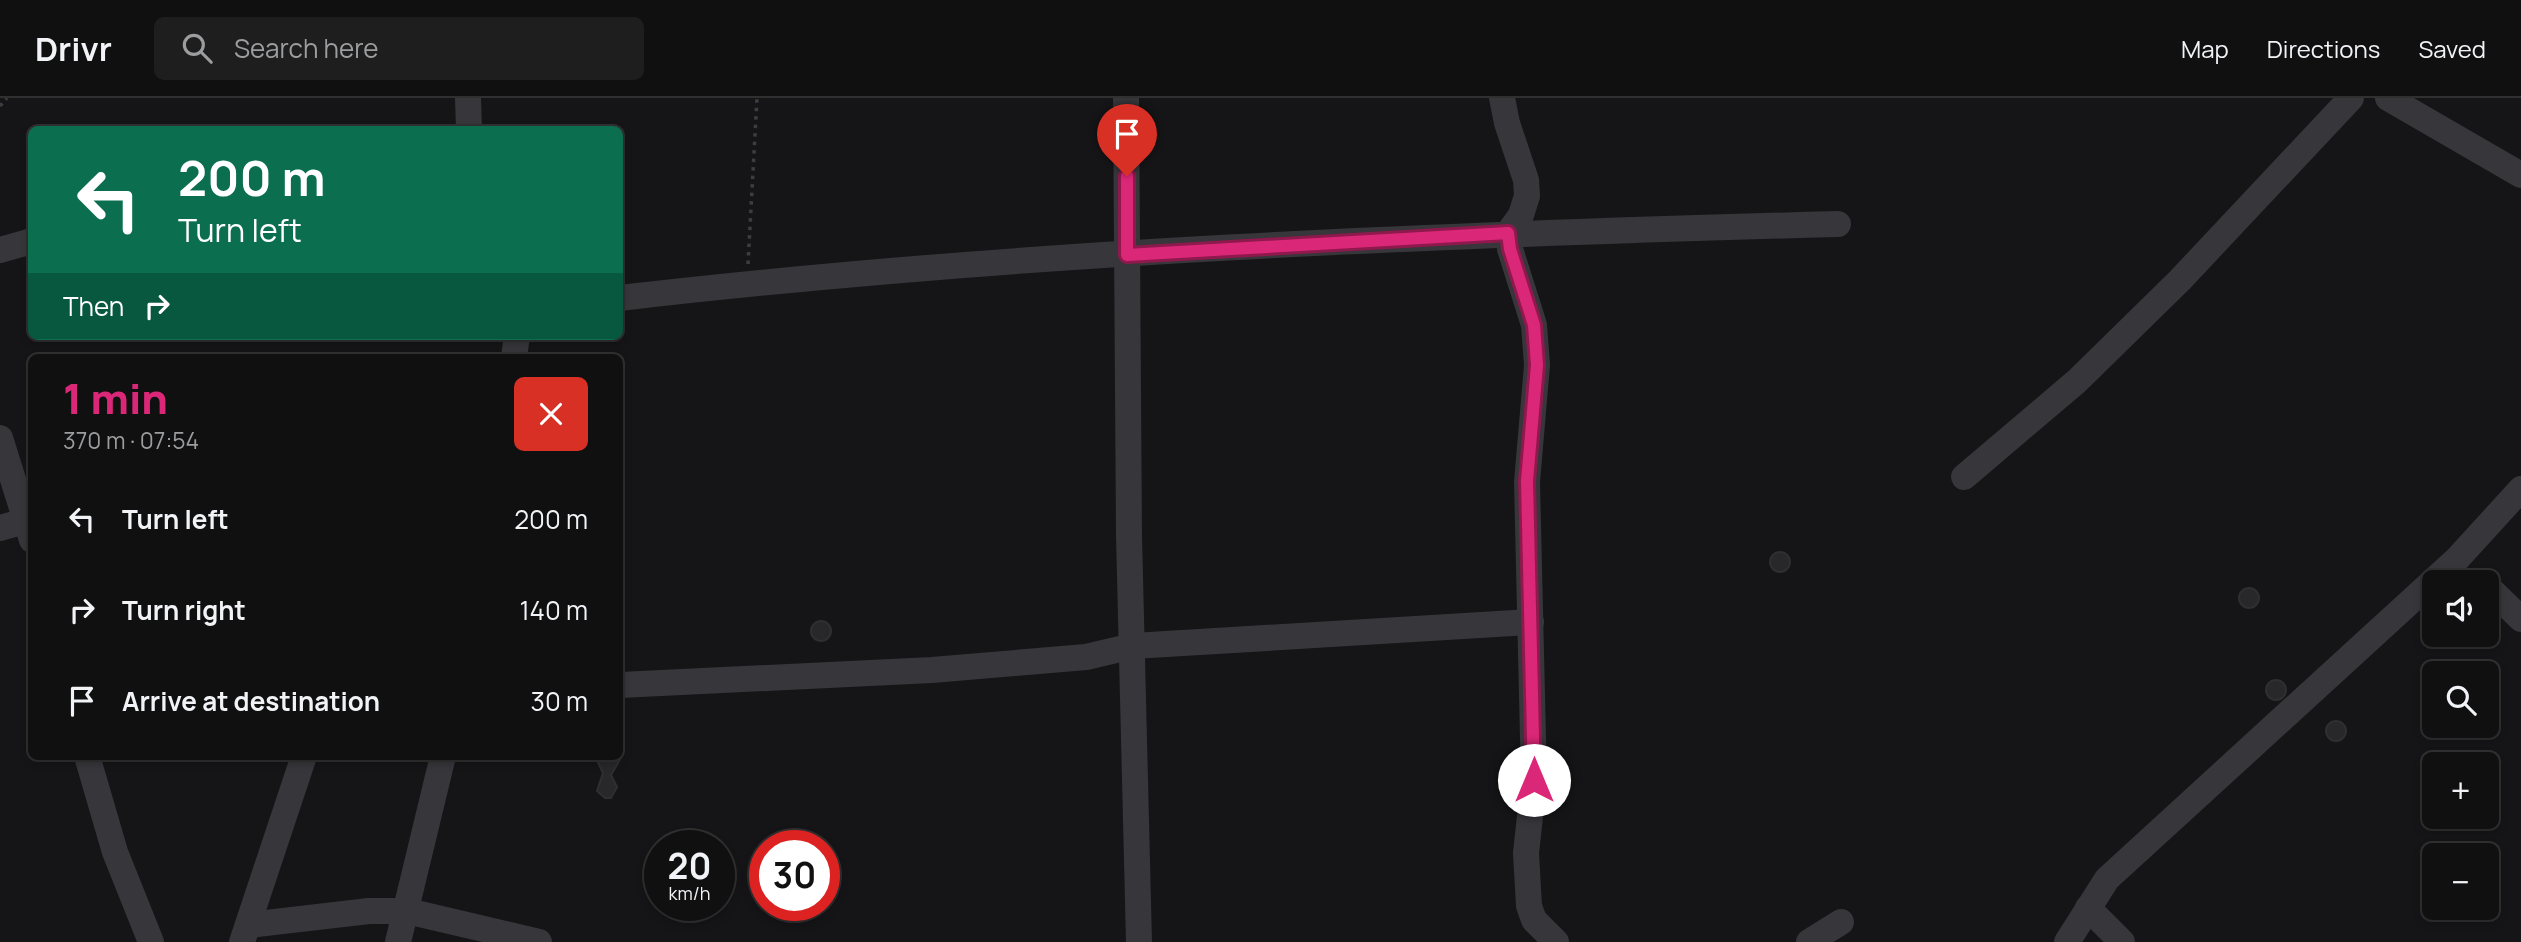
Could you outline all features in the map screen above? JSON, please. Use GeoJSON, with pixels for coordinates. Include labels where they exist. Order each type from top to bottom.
{"type":"FeatureCollection","features":[{"type":"Feature","properties":{"kind":"street"},"geometry":{"type":"LineString","coordinates":[[468,98],[469,126]]}},
{"type":"Feature","properties":{"kind":"street"},"geometry":{"type":"LineString","coordinates":[[1126,98],[1139,942]]}},
{"type":"Feature","properties":{"kind":"street"},"geometry":{"type":"LineString","coordinates":[[1502,98],[1527,195],[1521,215],[1508,233],[1510,249],[1534,325],[1537,365],[1527,481],[1534,780],[1526,853],[1529,906],[1535,920],[1556,942]]}},
{"type":"Feature","properties":{"kind":"street"},"geometry":{"type":"LineString","coordinates":[[1964,477],[2077,381],[2180,280],[2351,98]]}},
{"type":"Feature","properties":{"kind":"street"},"geometry":{"type":"LineString","coordinates":[[2388,98],[2521,175]]}},
{"type":"Feature","properties":{"kind":"street"},"geometry":{"type":"LineString","coordinates":[[623,298],[943,265],[1508,233],[1838,224]]}},
{"type":"Feature","properties":{"kind":"street"},"geometry":{"type":"LineString","coordinates":[[0,250],[28,242]]}},
{"type":"Feature","properties":{"kind":"street"},"geometry":{"type":"LineString","coordinates":[[0,438],[28,520]]}},
{"type":"Feature","properties":{"kind":"street"},"geometry":{"type":"LineString","coordinates":[[2067,942],[2107,879],[2458,558],[2521,489]]}},
{"type":"Feature","properties":{"kind":"street"},"geometry":{"type":"LineString","coordinates":[[0,528],[28,526]]}},
{"type":"Feature","properties":{"kind":"street"},"geometry":{"type":"LineString","coordinates":[[2458,558],[2470,570]]}},
{"type":"Feature","properties":{"kind":"street"},"geometry":{"type":"LineString","coordinates":[[2499,598],[2521,619]]}},
{"type":"Feature","properties":{"kind":"street"},"geometry":{"type":"LineString","coordinates":[[623,685],[932,670],[1086,657],[1133,646],[1531,622]]}},
{"type":"Feature","properties":{"kind":"street"},"geometry":{"type":"LineString","coordinates":[[88,760],[115,852],[151,942]]}},
{"type":"Feature","properties":{"kind":"street"},"geometry":{"type":"LineString","coordinates":[[303,760],[245,933],[369,911],[407,911],[539,942]]}},
{"type":"Feature","properties":{"kind":"street"},"geometry":{"type":"LineString","coordinates":[[398,942],[442,760]]}},
{"type":"Feature","properties":{"kind":"street"},"geometry":{"type":"LineString","coordinates":[[2088,908],[2122,942]]}},
{"type":"Feature","properties":{"kind":"street"},"geometry":{"type":"LineString","coordinates":[[1809,942],[1841,922]]}},
{"type":"Feature","properties":{"kind":"path"},"geometry":{"type":"LineString","coordinates":[[0,106],[7,98]]}},
{"type":"Feature","properties":{"kind":"path"},"geometry":{"type":"LineString","coordinates":[[747,283],[757,98]]}},
{"type":"Feature","properties":{"kind":"building"},"geometry":{"type":"Polygon","coordinates":[[[1776,552],[1784,552],[1790,562],[1784,572],[1776,572],[1770,566],[1770,558],[1776,552]]]}},
{"type":"Feature","properties":{"kind":"building"},"geometry":{"type":"Polygon","coordinates":[[[2245,588],[2253,588],[2259,598],[2253,608],[2245,608],[2239,602],[2239,594],[2245,588]]]}},
{"type":"Feature","properties":{"kind":"building"},"geometry":{"type":"Polygon","coordinates":[[[817,621],[825,621],[831,631],[825,641],[817,641],[811,635],[811,627],[817,621]]]}},
{"type":"Feature","properties":{"kind":"building"},"geometry":{"type":"Polygon","coordinates":[[[2276,680],[2283,683],[2286,690],[2283,697],[2276,700],[2269,697],[2266,690],[2269,683],[2276,680]]]}},
{"type":"Feature","properties":{"kind":"building"},"geometry":{"type":"Polygon","coordinates":[[[2332,721],[2340,721],[2346,731],[2340,741],[2332,741],[2326,735],[2326,727],[2332,721]]]}},
{"type":"Feature","properties":{"kind":"building"},"geometry":{"type":"Polygon","coordinates":[[[597,760],[620,760],[611,775],[617,787],[611,798],[605,798],[597,791],[603,773],[597,760]]]}},
{"type":"Feature","properties":{"kind":"route"},"geometry":{"type":"LineString","coordinates":[[1127,176],[1127,255],[1508,233],[1510,249],[1534,325],[1537,365],[1527,481],[1534,780]]}}]}
